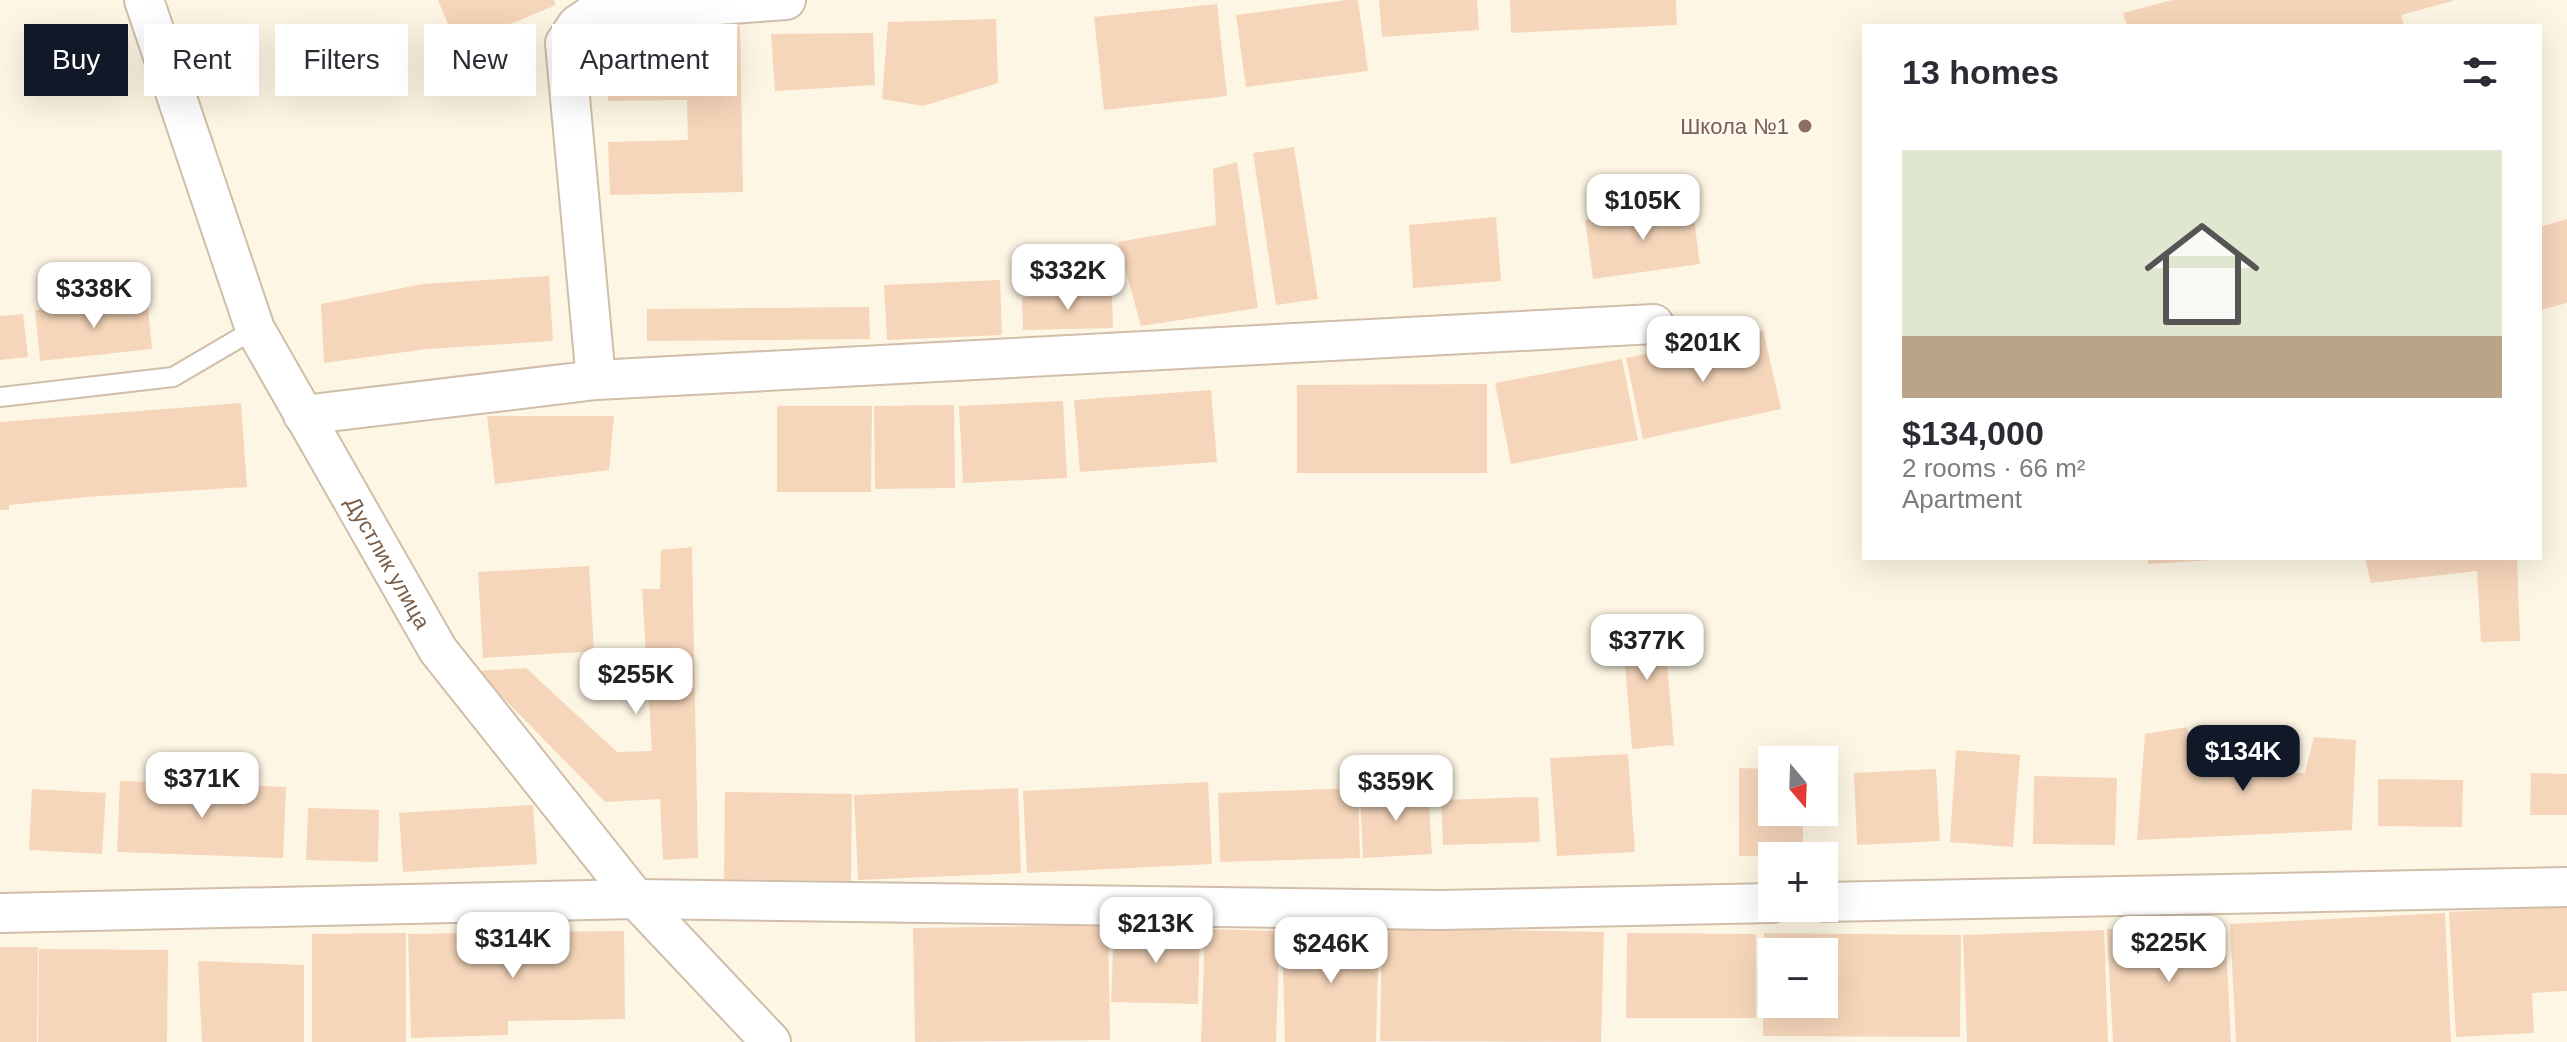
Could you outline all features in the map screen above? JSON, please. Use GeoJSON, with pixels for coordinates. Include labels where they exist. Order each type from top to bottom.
{"type":"FeatureCollection","features":[{"type":"Feature","properties":{"kind":"street","name":"Дустлик улица"},"geometry":{"type":"LineString","coordinates":[[144,0],[255,329],[438,650],[636,899],[771,1042]]}},
{"type":"Feature","properties":{"kind":"street"},"geometry":{"type":"LineString","coordinates":[[596,380],[565,43],[577,25],[593,14],[786,0]]}},
{"type":"Feature","properties":{"kind":"street"},"geometry":{"type":"LineString","coordinates":[[303,415],[596,380],[1654,324]]}},
{"type":"Feature","properties":{"kind":"street"},"geometry":{"type":"LineString","coordinates":[[1838,902],[2567,887]]}},
{"type":"Feature","properties":{"kind":"street"},"geometry":{"type":"LineString","coordinates":[[0,913],[636,899],[1440,910],[1758,903]]}},
{"type":"Feature","properties":{"kind":"lane"},"geometry":{"type":"LineString","coordinates":[[0,397],[173,377],[255,329]]}},
{"type":"Feature","properties":{"kind":"building"},"geometry":{"type":"Polygon","coordinates":[[[438,0],[554,0],[556,5],[510,24],[448,24],[438,0]]]}},
{"type":"Feature","properties":{"kind":"building"},"geometry":{"type":"Polygon","coordinates":[[[1358,0],[1368,71],[1246,87],[1236,15],[1358,0]]]}},
{"type":"Feature","properties":{"kind":"building"},"geometry":{"type":"Polygon","coordinates":[[[1379,0],[1477,0],[1479,30],[1382,37],[1379,0]]]}},
{"type":"Feature","properties":{"kind":"building"},"geometry":{"type":"Polygon","coordinates":[[[1510,0],[1676,0],[1677,25],[1511,33],[1510,0]]]}},
{"type":"Feature","properties":{"kind":"building"},"geometry":{"type":"Polygon","coordinates":[[[2172,0],[2453,0],[2401,15],[2403,24],[2126,24],[2123,13],[2172,0]]]}},
{"type":"Feature","properties":{"kind":"building"},"geometry":{"type":"Polygon","coordinates":[[[1217,4],[1227,96],[1104,110],[1094,17],[1217,4]]]}},
{"type":"Feature","properties":{"kind":"building"},"geometry":{"type":"Polygon","coordinates":[[[996,19],[998,83],[923,106],[882,99],[888,22],[996,19]]]}},
{"type":"Feature","properties":{"kind":"building"},"geometry":{"type":"Polygon","coordinates":[[[737,26],[740,26],[743,192],[610,195],[608,142],[688,140],[687,100],[608,101],[608,96],[737,96],[737,26]]]}},
{"type":"Feature","properties":{"kind":"building"},"geometry":{"type":"Polygon","coordinates":[[[873,33],[875,85],[775,91],[771,34],[873,33]]]}},
{"type":"Feature","properties":{"kind":"building"},"geometry":{"type":"Polygon","coordinates":[[[1294,147],[1318,299],[1276,305],[1253,153],[1294,147]]]}},
{"type":"Feature","properties":{"kind":"building"},"geometry":{"type":"Polygon","coordinates":[[[1237,162],[1258,308],[1141,326],[1118,242],[1216,225],[1213,169],[1237,162]]]}},
{"type":"Feature","properties":{"kind":"building"},"geometry":{"type":"Polygon","coordinates":[[[1692,204],[1700,264],[1593,279],[1585,220],[1692,204]]]}},
{"type":"Feature","properties":{"kind":"building"},"geometry":{"type":"Polygon","coordinates":[[[1496,217],[1501,281],[1413,288],[1409,225],[1496,217]]]}},
{"type":"Feature","properties":{"kind":"building"},"geometry":{"type":"Polygon","coordinates":[[[2567,219],[2567,303],[2542,309],[2542,226],[2567,219]]]}},
{"type":"Feature","properties":{"kind":"building"},"geometry":{"type":"Polygon","coordinates":[[[549,276],[553,341],[427,349],[324,363],[321,304],[423,284],[549,276]]]}},
{"type":"Feature","properties":{"kind":"building"},"geometry":{"type":"Polygon","coordinates":[[[1000,280],[1002,335],[887,340],[884,285],[1000,280]]]}},
{"type":"Feature","properties":{"kind":"building"},"geometry":{"type":"Polygon","coordinates":[[[1112,295],[1113,328],[1023,330],[1022,297],[1112,295]]]}},
{"type":"Feature","properties":{"kind":"building"},"geometry":{"type":"Polygon","coordinates":[[[147,298],[152,349],[40,361],[35,310],[147,298]]]}},
{"type":"Feature","properties":{"kind":"building"},"geometry":{"type":"Polygon","coordinates":[[[869,307],[870,339],[647,341],[647,309],[869,307]]]}},
{"type":"Feature","properties":{"kind":"building"},"geometry":{"type":"Polygon","coordinates":[[[23,314],[28,357],[0,360],[0,316],[23,314]]]}},
{"type":"Feature","properties":{"kind":"building"},"geometry":{"type":"Polygon","coordinates":[[[1763,330],[1781,409],[1643,439],[1626,358],[1763,330]]]}},
{"type":"Feature","properties":{"kind":"building"},"geometry":{"type":"Polygon","coordinates":[[[1622,359],[1638,440],[1511,464],[1495,383],[1622,359]]]}},
{"type":"Feature","properties":{"kind":"building"},"geometry":{"type":"Polygon","coordinates":[[[1487,384],[1487,473],[1297,473],[1297,385],[1487,384]]]}},
{"type":"Feature","properties":{"kind":"building"},"geometry":{"type":"Polygon","coordinates":[[[1211,390],[1217,462],[1080,472],[1074,400],[1211,390]]]}},
{"type":"Feature","properties":{"kind":"building"},"geometry":{"type":"Polygon","coordinates":[[[1063,401],[1067,478],[963,483],[959,406],[1063,401]]]}},
{"type":"Feature","properties":{"kind":"building"},"geometry":{"type":"Polygon","coordinates":[[[241,403],[247,487],[87,497],[9,505],[9,510],[0,510],[0,422],[241,403]]]}},
{"type":"Feature","properties":{"kind":"building"},"geometry":{"type":"Polygon","coordinates":[[[954,405],[955,488],[875,489],[874,406],[954,405]]]}},
{"type":"Feature","properties":{"kind":"building"},"geometry":{"type":"Polygon","coordinates":[[[777,406],[872,406],[871,492],[777,492],[777,406]]]}},
{"type":"Feature","properties":{"kind":"building"},"geometry":{"type":"Polygon","coordinates":[[[487,416],[614,416],[609,470],[495,484],[487,416]]]}},
{"type":"Feature","properties":{"kind":"building"},"geometry":{"type":"Polygon","coordinates":[[[692,547],[698,858],[663,860],[660,799],[605,802],[477,671],[526,668],[617,752],[652,751],[642,589],[660,589],[661,550],[692,547]]]}},
{"type":"Feature","properties":{"kind":"building"},"geometry":{"type":"Polygon","coordinates":[[[2148,560],[2215,560],[2148,564],[2148,560]]]}},
{"type":"Feature","properties":{"kind":"building"},"geometry":{"type":"Polygon","coordinates":[[[2365,560],[2517,560],[2520,641],[2481,642],[2477,571],[2371,583],[2365,560]]]}},
{"type":"Feature","properties":{"kind":"building"},"geometry":{"type":"Polygon","coordinates":[[[589,566],[594,651],[483,658],[478,572],[589,566]]]}},
{"type":"Feature","properties":{"kind":"building"},"geometry":{"type":"Polygon","coordinates":[[[1663,615],[1674,745],[1632,749],[1621,618],[1663,615]]]}},
{"type":"Feature","properties":{"kind":"building"},"geometry":{"type":"Polygon","coordinates":[[[2187,727],[2194,772],[2305,773],[2314,737],[2356,740],[2352,830],[2137,840],[2145,734],[2187,727]]]}},
{"type":"Feature","properties":{"kind":"building"},"geometry":{"type":"Polygon","coordinates":[[[1956,750],[2020,755],[2013,847],[1950,842],[1956,750]]]}},
{"type":"Feature","properties":{"kind":"building"},"geometry":{"type":"Polygon","coordinates":[[[1628,754],[1635,852],[1557,856],[1550,758],[1628,754]]]}},
{"type":"Feature","properties":{"kind":"building"},"geometry":{"type":"Polygon","coordinates":[[[1739,768],[1758,769],[1758,826],[1803,826],[1803,842],[1758,842],[1758,856],[1739,856],[1739,768]]]}},
{"type":"Feature","properties":{"kind":"building"},"geometry":{"type":"Polygon","coordinates":[[[1936,769],[1940,841],[1857,845],[1854,773],[1936,769]]]}},
{"type":"Feature","properties":{"kind":"building"},"geometry":{"type":"Polygon","coordinates":[[[2531,773],[2567,774],[2567,815],[2530,815],[2531,773]]]}},
{"type":"Feature","properties":{"kind":"building"},"geometry":{"type":"Polygon","coordinates":[[[2034,776],[2117,778],[2115,845],[2033,844],[2034,776]]]}},
{"type":"Feature","properties":{"kind":"building"},"geometry":{"type":"Polygon","coordinates":[[[2378,779],[2463,780],[2462,827],[2378,826],[2378,779]]]}},
{"type":"Feature","properties":{"kind":"building"},"geometry":{"type":"Polygon","coordinates":[[[120,781],[286,787],[283,858],[117,852],[120,781]]]}},
{"type":"Feature","properties":{"kind":"building"},"geometry":{"type":"Polygon","coordinates":[[[1208,782],[1212,864],[1027,873],[1023,791],[1208,782]]]}},
{"type":"Feature","properties":{"kind":"building"},"geometry":{"type":"Polygon","coordinates":[[[1428,787],[1432,854],[1363,858],[1360,791],[1428,787]]]}},
{"type":"Feature","properties":{"kind":"building"},"geometry":{"type":"Polygon","coordinates":[[[1018,788],[1021,873],[858,880],[854,795],[1018,788]]]}},
{"type":"Feature","properties":{"kind":"building"},"geometry":{"type":"Polygon","coordinates":[[[1358,788],[1360,858],[1220,862],[1218,793],[1358,788]]]}},
{"type":"Feature","properties":{"kind":"building"},"geometry":{"type":"Polygon","coordinates":[[[32,789],[106,793],[102,854],[29,850],[32,789]]]}},
{"type":"Feature","properties":{"kind":"building"},"geometry":{"type":"Polygon","coordinates":[[[725,792],[852,794],[851,881],[724,879],[725,792]]]}},
{"type":"Feature","properties":{"kind":"building"},"geometry":{"type":"Polygon","coordinates":[[[1538,797],[1540,842],[1443,845],[1441,800],[1538,797]]]}},
{"type":"Feature","properties":{"kind":"building"},"geometry":{"type":"Polygon","coordinates":[[[533,805],[537,864],[403,872],[399,813],[533,805]]]}},
{"type":"Feature","properties":{"kind":"building"},"geometry":{"type":"Polygon","coordinates":[[[308,808],[379,810],[378,862],[306,860],[308,808]]]}},
{"type":"Feature","properties":{"kind":"building"},"geometry":{"type":"Polygon","coordinates":[[[2567,906],[2567,991],[2532,993],[2534,1033],[2456,1037],[2449,912],[2567,906]]]}},
{"type":"Feature","properties":{"kind":"building"},"geometry":{"type":"Polygon","coordinates":[[[2445,913],[2451,1042],[2236,1042],[2230,924],[2445,913]]]}},
{"type":"Feature","properties":{"kind":"building"},"geometry":{"type":"Polygon","coordinates":[[[2225,924],[2231,1042],[2113,1042],[2107,929],[2225,924]]]}},
{"type":"Feature","properties":{"kind":"building"},"geometry":{"type":"Polygon","coordinates":[[[1108,925],[1110,1040],[915,1042],[913,928],[1108,925]]]}},
{"type":"Feature","properties":{"kind":"building"},"geometry":{"type":"Polygon","coordinates":[[[1114,926],[1200,928],[1198,1004],[1111,1002],[1114,926]]]}},
{"type":"Feature","properties":{"kind":"building"},"geometry":{"type":"Polygon","coordinates":[[[1382,928],[1604,932],[1601,1042],[1380,1041],[1382,928]]]}},
{"type":"Feature","properties":{"kind":"building"},"geometry":{"type":"Polygon","coordinates":[[[1205,929],[1280,931],[1276,1042],[1201,1042],[1205,929]]]}},
{"type":"Feature","properties":{"kind":"building"},"geometry":{"type":"Polygon","coordinates":[[[1379,929],[1376,1042],[1285,1042],[1282,931],[1379,929]]]}},
{"type":"Feature","properties":{"kind":"building"},"geometry":{"type":"Polygon","coordinates":[[[2104,930],[2108,1042],[1967,1042],[1963,935],[2104,930]]]}},
{"type":"Feature","properties":{"kind":"building"},"geometry":{"type":"Polygon","coordinates":[[[624,931],[625,1019],[508,1021],[508,1035],[411,1038],[408,934],[624,931]]]}},
{"type":"Feature","properties":{"kind":"building"},"geometry":{"type":"Polygon","coordinates":[[[406,933],[406,1042],[312,1042],[312,934],[406,933]]]}},
{"type":"Feature","properties":{"kind":"building"},"geometry":{"type":"Polygon","coordinates":[[[1627,933],[1756,934],[1756,1018],[1626,1018],[1627,933]]]}},
{"type":"Feature","properties":{"kind":"building"},"geometry":{"type":"Polygon","coordinates":[[[1764,933],[1961,935],[1960,1037],[1763,1036],[1763,1018],[1838,1018],[1838,938],[1764,938],[1764,933]]]}},
{"type":"Feature","properties":{"kind":"building"},"geometry":{"type":"Polygon","coordinates":[[[0,947],[38,947],[37,1042],[0,1042],[0,947]]]}},
{"type":"Feature","properties":{"kind":"building"},"geometry":{"type":"Polygon","coordinates":[[[39,949],[168,950],[167,1042],[38,1042],[39,949]]]}},
{"type":"Feature","properties":{"kind":"building"},"geometry":{"type":"Polygon","coordinates":[[[198,961],[304,965],[304,1042],[202,1042],[198,961]]]}},
{"type":"Feature","properties":{"kind":"place","name":"Школа №1"},"geometry":{"type":"Point","coordinates":[1805,126]}}]}
